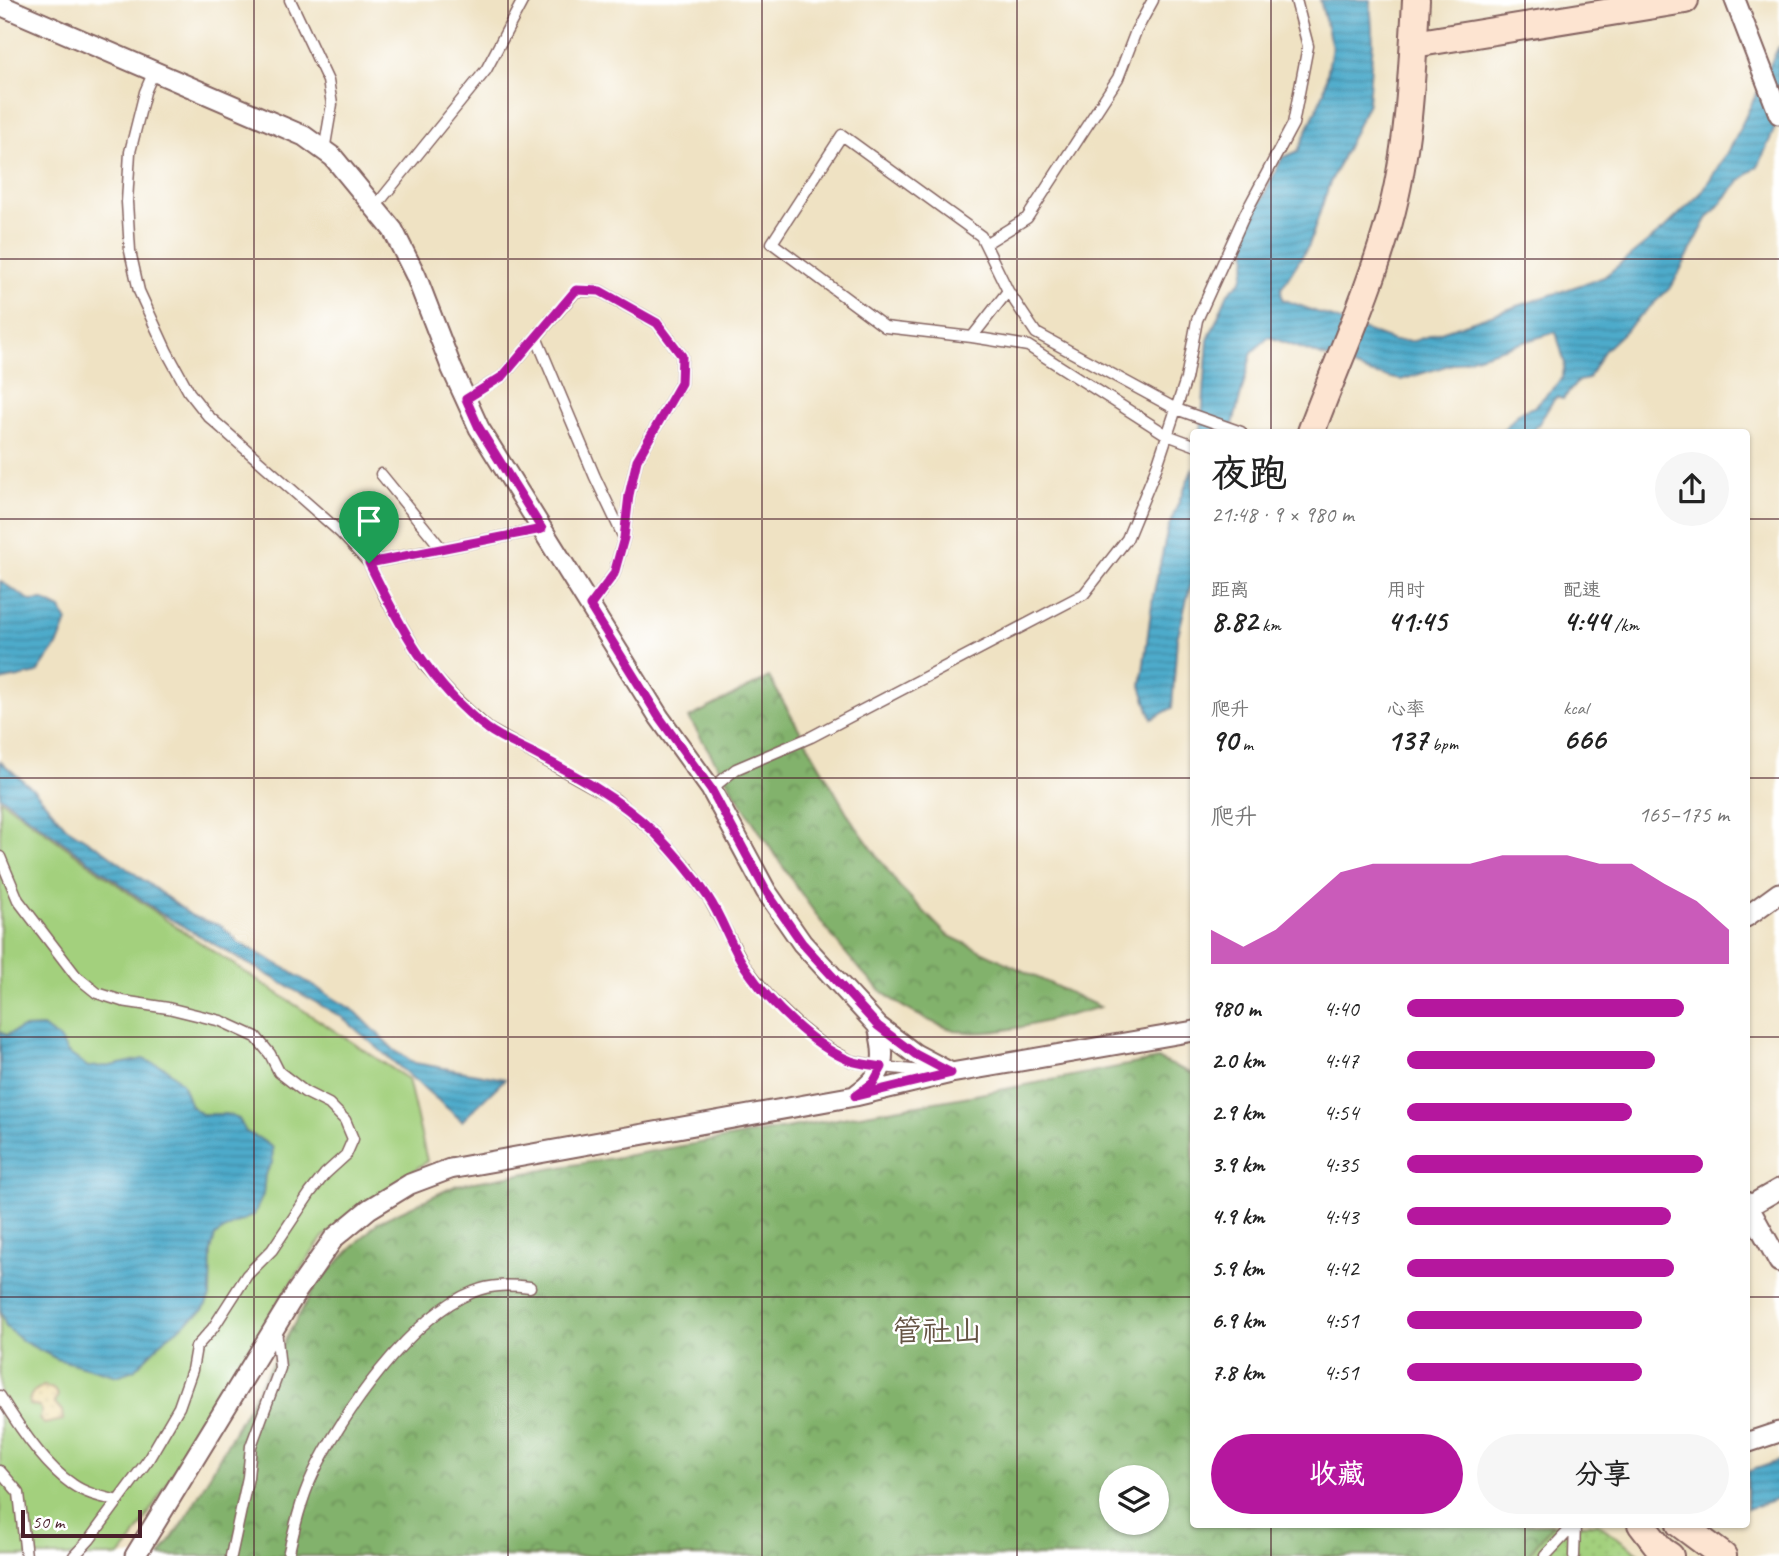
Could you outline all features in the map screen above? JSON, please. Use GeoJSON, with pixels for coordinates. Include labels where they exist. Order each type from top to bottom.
{"type":"FeatureCollection","features":[{"type":"Feature","properties":{"kind":"street"},"geometry":{"type":"LineString","coordinates":[[1312,429],[1360,307],[1389,221],[1407,133],[1416,0]]}},
{"type":"Feature","properties":{"kind":"street"},"geometry":{"type":"LineString","coordinates":[[1414,44],[1685,0]]}},
{"type":"Feature","properties":{"kind":"street"},"geometry":{"type":"LineString","coordinates":[[1735,0],[1779,114]]}},
{"type":"Feature","properties":{"kind":"street"},"geometry":{"type":"LineString","coordinates":[[0,5],[304,136],[332,158],[393,230],[416,276],[479,428],[659,717],[711,789],[766,891],[802,943],[878,1026],[915,1054],[951,1073]]}},
{"type":"Feature","properties":{"kind":"street"},"geometry":{"type":"LineString","coordinates":[[1750,914],[1779,894]]}},
{"type":"Feature","properties":{"kind":"street"},"geometry":{"type":"LineString","coordinates":[[855,1096],[873,1083],[882,1067],[883,1046],[878,1026]]}},
{"type":"Feature","properties":{"kind":"street"},"geometry":{"type":"LineString","coordinates":[[135,1556],[276,1325],[334,1238],[369,1209],[410,1184],[450,1169],[855,1096],[951,1073],[1190,1032]]}},
{"type":"Feature","properties":{"kind":"street"},"geometry":{"type":"LineString","coordinates":[[1750,1204],[1779,1189]]}},
{"type":"Feature","properties":{"kind":"street"},"geometry":{"type":"LineString","coordinates":[[1750,1211],[1779,1262]]}},
{"type":"Feature","properties":{"kind":"street"},"geometry":{"type":"LineString","coordinates":[[1750,1442],[1779,1432]]}},
{"type":"Feature","properties":{"kind":"street"},"geometry":{"type":"LineString","coordinates":[[1645,1528],[1661,1550],[1670,1556]]}},
{"type":"Feature","properties":{"kind":"street"},"geometry":{"type":"LineString","coordinates":[[1685,1528],[1723,1556]]}},
{"type":"Feature","properties":{"kind":"lane"},"geometry":{"type":"LineString","coordinates":[[290,0],[328,81],[332,104],[324,151]]}},
{"type":"Feature","properties":{"kind":"lane"},"geometry":{"type":"LineString","coordinates":[[375,207],[486,69],[523,0]]}},
{"type":"Feature","properties":{"kind":"lane"},"geometry":{"type":"LineString","coordinates":[[985,244],[1027,218],[1118,79],[1136,31],[1153,0]]}},
{"type":"Feature","properties":{"kind":"lane"},"geometry":{"type":"LineString","coordinates":[[711,789],[736,769],[811,737],[1084,594],[1127,539],[1157,466],[1186,379],[1197,320],[1245,214],[1293,124],[1308,46],[1296,0]]}},
{"type":"Feature","properties":{"kind":"lane"},"geometry":{"type":"LineString","coordinates":[[154,71],[145,92],[130,152],[127,202],[130,251],[139,291],[167,352],[189,392],[208,416],[341,533],[369,563],[386,599],[426,667],[453,696],[489,729],[616,800],[653,831],[687,867],[709,899],[745,966],[771,999],[799,1026],[824,1046],[851,1061],[882,1067],[951,1073]]}},
{"type":"Feature","properties":{"kind":"lane"},"geometry":{"type":"LineString","coordinates":[[1190,444],[1167,435],[1028,346],[886,327],[772,243],[842,135],[981,236],[1008,291],[1036,333],[1176,409],[1233,429]]}},
{"type":"Feature","properties":{"kind":"lane"},"geometry":{"type":"LineString","coordinates":[[466,399],[503,376],[576,290],[600,291],[657,323],[682,356],[681,383],[637,460],[629,495],[624,538],[614,574],[590,606]]}},
{"type":"Feature","properties":{"kind":"lane"},"geometry":{"type":"LineString","coordinates":[[972,337],[1008,291]]}},
{"type":"Feature","properties":{"kind":"lane"},"geometry":{"type":"LineString","coordinates":[[1028,346],[1036,333]]}},
{"type":"Feature","properties":{"kind":"lane"},"geometry":{"type":"LineString","coordinates":[[536,337],[595,477],[624,538]]}},
{"type":"Feature","properties":{"kind":"lane"},"geometry":{"type":"LineString","coordinates":[[381,474],[442,549]]}},
{"type":"Feature","properties":{"kind":"lane"},"geometry":{"type":"LineString","coordinates":[[369,563],[542,529]]}},
{"type":"Feature","properties":{"kind":"lane"},"geometry":{"type":"LineString","coordinates":[[0,857],[18,900],[76,976],[86,985],[97,993],[122,1001],[168,1008],[221,1021],[256,1037],[270,1054],[279,1072],[304,1092],[329,1104],[345,1120],[352,1139],[346,1155],[325,1174],[310,1193],[272,1250],[247,1275],[214,1328],[196,1347],[192,1370],[178,1407],[148,1460],[74,1556]]}},
{"type":"Feature","properties":{"kind":"lane"},"geometry":{"type":"LineString","coordinates":[[288,1556],[312,1476],[341,1422],[397,1351],[436,1314],[472,1292],[500,1285],[530,1287]]}},
{"type":"Feature","properties":{"kind":"lane"},"geometry":{"type":"LineString","coordinates":[[231,1556],[248,1477],[251,1446],[280,1368],[276,1325]]}},
{"type":"Feature","properties":{"kind":"lane"},"geometry":{"type":"LineString","coordinates":[[0,1396],[50,1464],[72,1484],[96,1496],[118,1501]]}},
{"type":"Feature","properties":{"kind":"lane"},"geometry":{"type":"LineString","coordinates":[[0,1471],[19,1493],[26,1556]]}},
{"type":"Feature","properties":{"kind":"lane"},"geometry":{"type":"LineString","coordinates":[[1545,1556],[1571,1528]]}},
{"type":"Feature","properties":{"kind":"lane"},"geometry":{"type":"LineString","coordinates":[[1574,1556],[1575,1528]]}},
{"type":"Feature","properties":{"kind":"green space"},"geometry":{"type":"Polygon","coordinates":[[[769,677],[850,818],[899,886],[947,935],[1100,1007],[1009,1029],[991,1032],[958,1031],[914,1013],[875,985],[841,948],[811,908],[689,718],[769,677]]]}},
{"type":"Feature","properties":{"kind":"green space"},"geometry":{"type":"Polygon","coordinates":[[[0,799],[166,920],[408,1079],[427,1161],[323,1237],[270,1314],[132,1541],[120,1556],[0,1556],[0,799]]]}},
{"type":"Feature","properties":{"kind":"green space","name":"管社山"},"geometry":{"type":"Polygon","coordinates":[[[1158,1059],[1190,1073],[1190,1528],[1550,1528],[1527,1556],[160,1556],[187,1516],[317,1283],[378,1222],[457,1185],[970,1096],[1158,1059]]]}},
{"type":"Feature","properties":{"kind":"green space"},"geometry":{"type":"Polygon","coordinates":[[[1550,1528],[1604,1528],[1643,1556],[1527,1556],[1550,1528]]]}},
{"type":"Feature","properties":{"kind":"sand"},"geometry":{"type":"Polygon","coordinates":[[[44,1386],[53,1389],[58,1395],[54,1402],[62,1411],[63,1420],[44,1424],[40,1418],[42,1411],[39,1406],[29,1405],[33,1393],[44,1386]]]}},
{"type":"Feature","properties":{"kind":"water"},"geometry":{"type":"Polygon","coordinates":[[[1320,0],[1370,0],[1373,41],[1368,103],[1329,185],[1309,245],[1281,289],[1282,299],[1394,341],[1414,341],[1604,277],[1665,228],[1702,192],[1733,143],[1779,46],[1779,118],[1759,165],[1738,183],[1707,219],[1672,286],[1604,351],[1588,379],[1578,381],[1563,399],[1556,397],[1535,429],[1504,429],[1520,412],[1534,407],[1562,379],[1565,364],[1556,332],[1401,380],[1373,374],[1269,337],[1252,352],[1232,429],[1201,429],[1208,340],[1228,293],[1242,280],[1247,258],[1246,232],[1282,158],[1298,151],[1324,92],[1332,47],[1320,0]]]}},
{"type":"Feature","properties":{"kind":"water"},"geometry":{"type":"Polygon","coordinates":[[[1190,475],[1190,587],[1177,639],[1172,708],[1152,719],[1141,686],[1153,596],[1168,528],[1190,475]]]}},
{"type":"Feature","properties":{"kind":"water"},"geometry":{"type":"Polygon","coordinates":[[[0,581],[31,601],[43,600],[61,609],[67,621],[58,644],[37,673],[0,681],[0,581]]]}},
{"type":"Feature","properties":{"kind":"water"},"geometry":{"type":"Polygon","coordinates":[[[0,761],[35,791],[66,827],[104,851],[192,916],[222,926],[239,943],[356,1012],[394,1050],[415,1063],[505,1079],[462,1121],[343,1018],[160,913],[0,796],[0,761]]]}},
{"type":"Feature","properties":{"kind":"water"},"geometry":{"type":"Polygon","coordinates":[[[43,1027],[60,1040],[67,1052],[88,1067],[110,1066],[143,1059],[166,1068],[182,1083],[191,1106],[202,1114],[226,1114],[239,1119],[246,1132],[273,1148],[272,1163],[265,1175],[263,1195],[254,1215],[215,1236],[211,1251],[210,1297],[203,1310],[167,1337],[134,1370],[117,1376],[57,1359],[24,1342],[6,1327],[0,1309],[0,1031],[6,1035],[23,1028],[43,1027]]]}},
{"type":"Feature","properties":{"kind":"water"},"geometry":{"type":"Polygon","coordinates":[[[1779,1461],[1779,1498],[1750,1508],[1750,1471],[1779,1461]]]}},
{"type":"Feature","properties":{"kind":"route"},"geometry":{"type":"LineString","coordinates":[[576,290],[600,291],[657,323],[682,356],[681,383],[637,460],[629,495],[624,538],[614,574],[590,606],[659,717],[711,789],[766,891],[802,943],[878,1026],[915,1054],[951,1073],[855,1096],[873,1083],[882,1067],[851,1061],[824,1046],[771,999],[745,966],[709,899],[687,867],[653,831],[616,800],[489,729],[453,696],[426,667],[386,599],[369,563],[542,529],[479,428],[466,399],[503,376],[576,290]]}}]}
